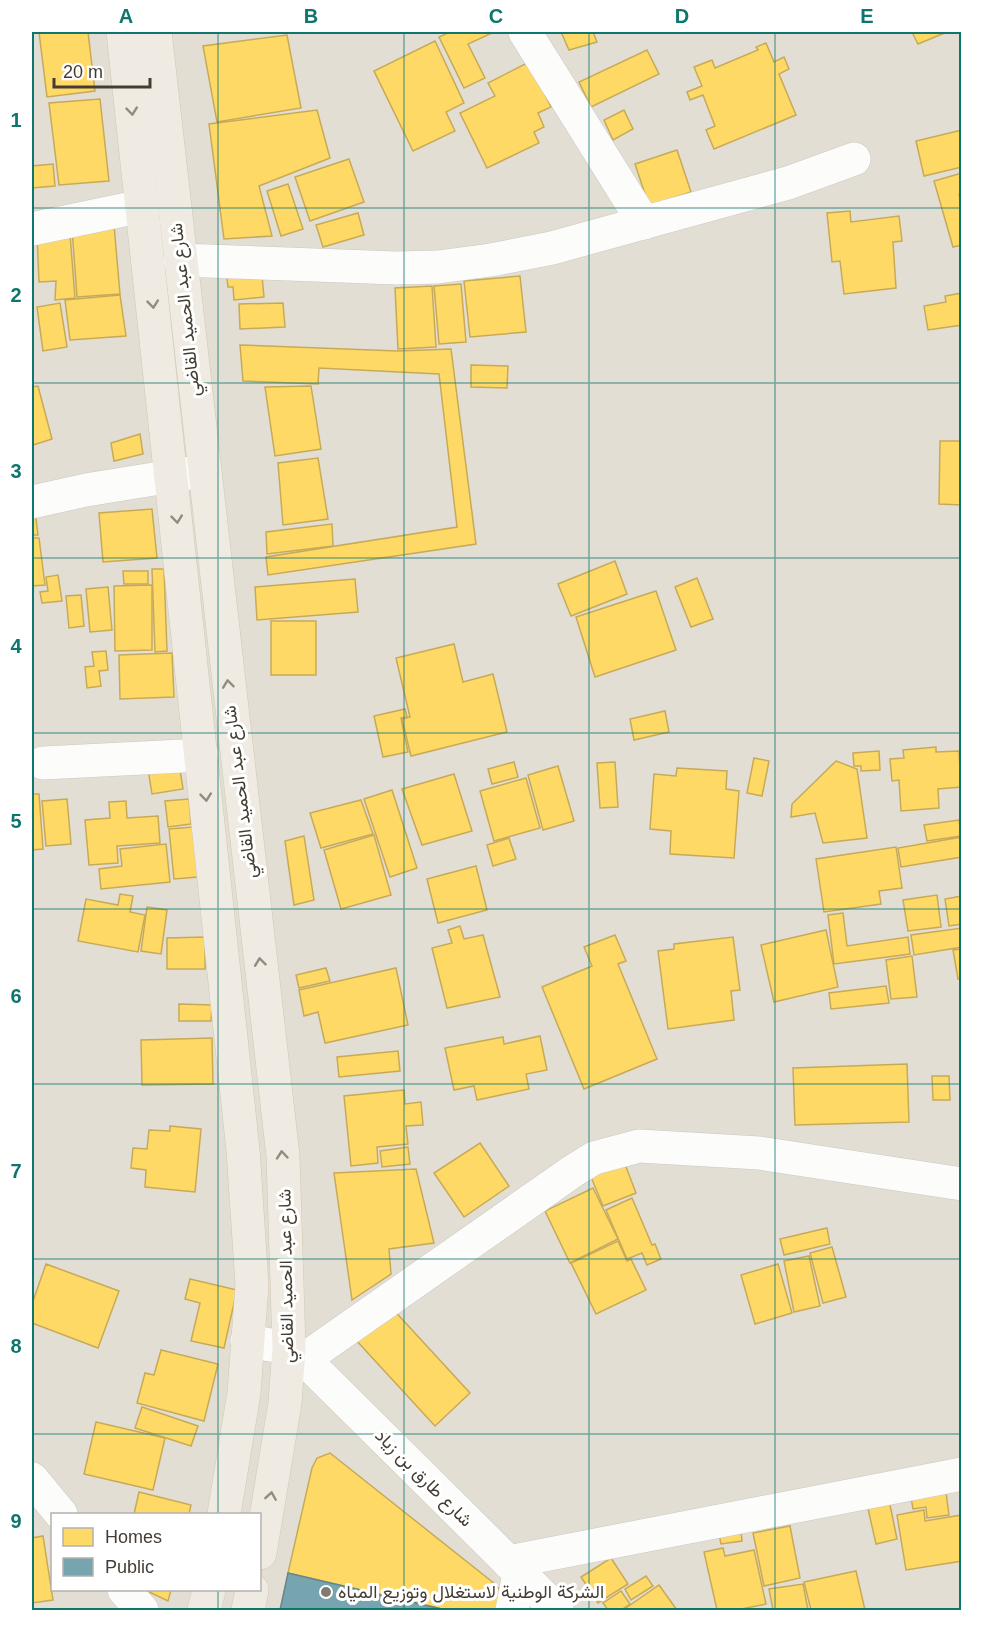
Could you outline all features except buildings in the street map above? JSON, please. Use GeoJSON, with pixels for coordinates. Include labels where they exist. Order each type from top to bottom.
{"type":"FeatureCollection","features":[{"type":"Feature","properties":{"kind":"main road","name":"شارع عبد الحميد القاضي"},"geometry":{"type":"LineString","coordinates":[[152,32],[142,206],[188,473],[283,1156],[296,1354],[285,1403],[261,1547]]}},
{"type":"Feature","properties":{"kind":"main road","name":"شارع عبد الحميد القاضي"},"geometry":{"type":"LineString","coordinates":[[152,32],[180,260],[202,755],[243,1150],[252,1285],[244,1393],[224,1513]]}},
{"type":"Feature","properties":{"kind":"main road"},"geometry":{"type":"LineString","coordinates":[[204,1611],[209,1591]]}},
{"type":"Feature","properties":{"kind":"main road"},"geometry":{"type":"LineString","coordinates":[[248,1611],[252,1591]]}},
{"type":"Feature","properties":{"kind":"street"},"geometry":{"type":"LineString","coordinates":[[525,32],[644,223]]}},
{"type":"Feature","properties":{"kind":"street"},"geometry":{"type":"LineString","coordinates":[[180,260],[396,268],[438,267],[552,248],[788,183],[854,159]]}},
{"type":"Feature","properties":{"kind":"street"},"geometry":{"type":"LineString","coordinates":[[32,229],[142,206]]}},
{"type":"Feature","properties":{"kind":"street"},"geometry":{"type":"LineString","coordinates":[[32,502],[188,473]]}},
{"type":"Feature","properties":{"kind":"street"},"geometry":{"type":"LineString","coordinates":[[43,763],[202,755]]}},
{"type":"Feature","properties":{"kind":"street"},"geometry":{"type":"LineString","coordinates":[[247,1341],[296,1354],[573,1171],[594,1158],[615,1150],[639,1146],[759,1153],[962,1184]]}},
{"type":"Feature","properties":{"kind":"street","name":"شارع طارق بن زياد"},"geometry":{"type":"LineString","coordinates":[[296,1354],[557,1611]]}},
{"type":"Feature","properties":{"kind":"street"},"geometry":{"type":"LineString","coordinates":[[512,1611],[514,1568],[962,1474]]}},
{"type":"Feature","properties":{"kind":"street"},"geometry":{"type":"LineString","coordinates":[[32,1479],[59,1513]]}},
{"type":"Feature","properties":{"kind":"street"},"geometry":{"type":"LineString","coordinates":[[125,1591],[142,1611]]}},
{"type":"Feature","properties":{"kind":"shaded area"},"geometry":{"type":"Polygon","coordinates":[[[32,32],[961,32],[961,1610],[32,1610],[32,32]]]}},
{"type":"Feature","properties":{"kind":"place","name":"الشركة الوطنية لاستغلال وتوزيع المياه"},"geometry":{"type":"Point","coordinates":[326,1592]}}]}
